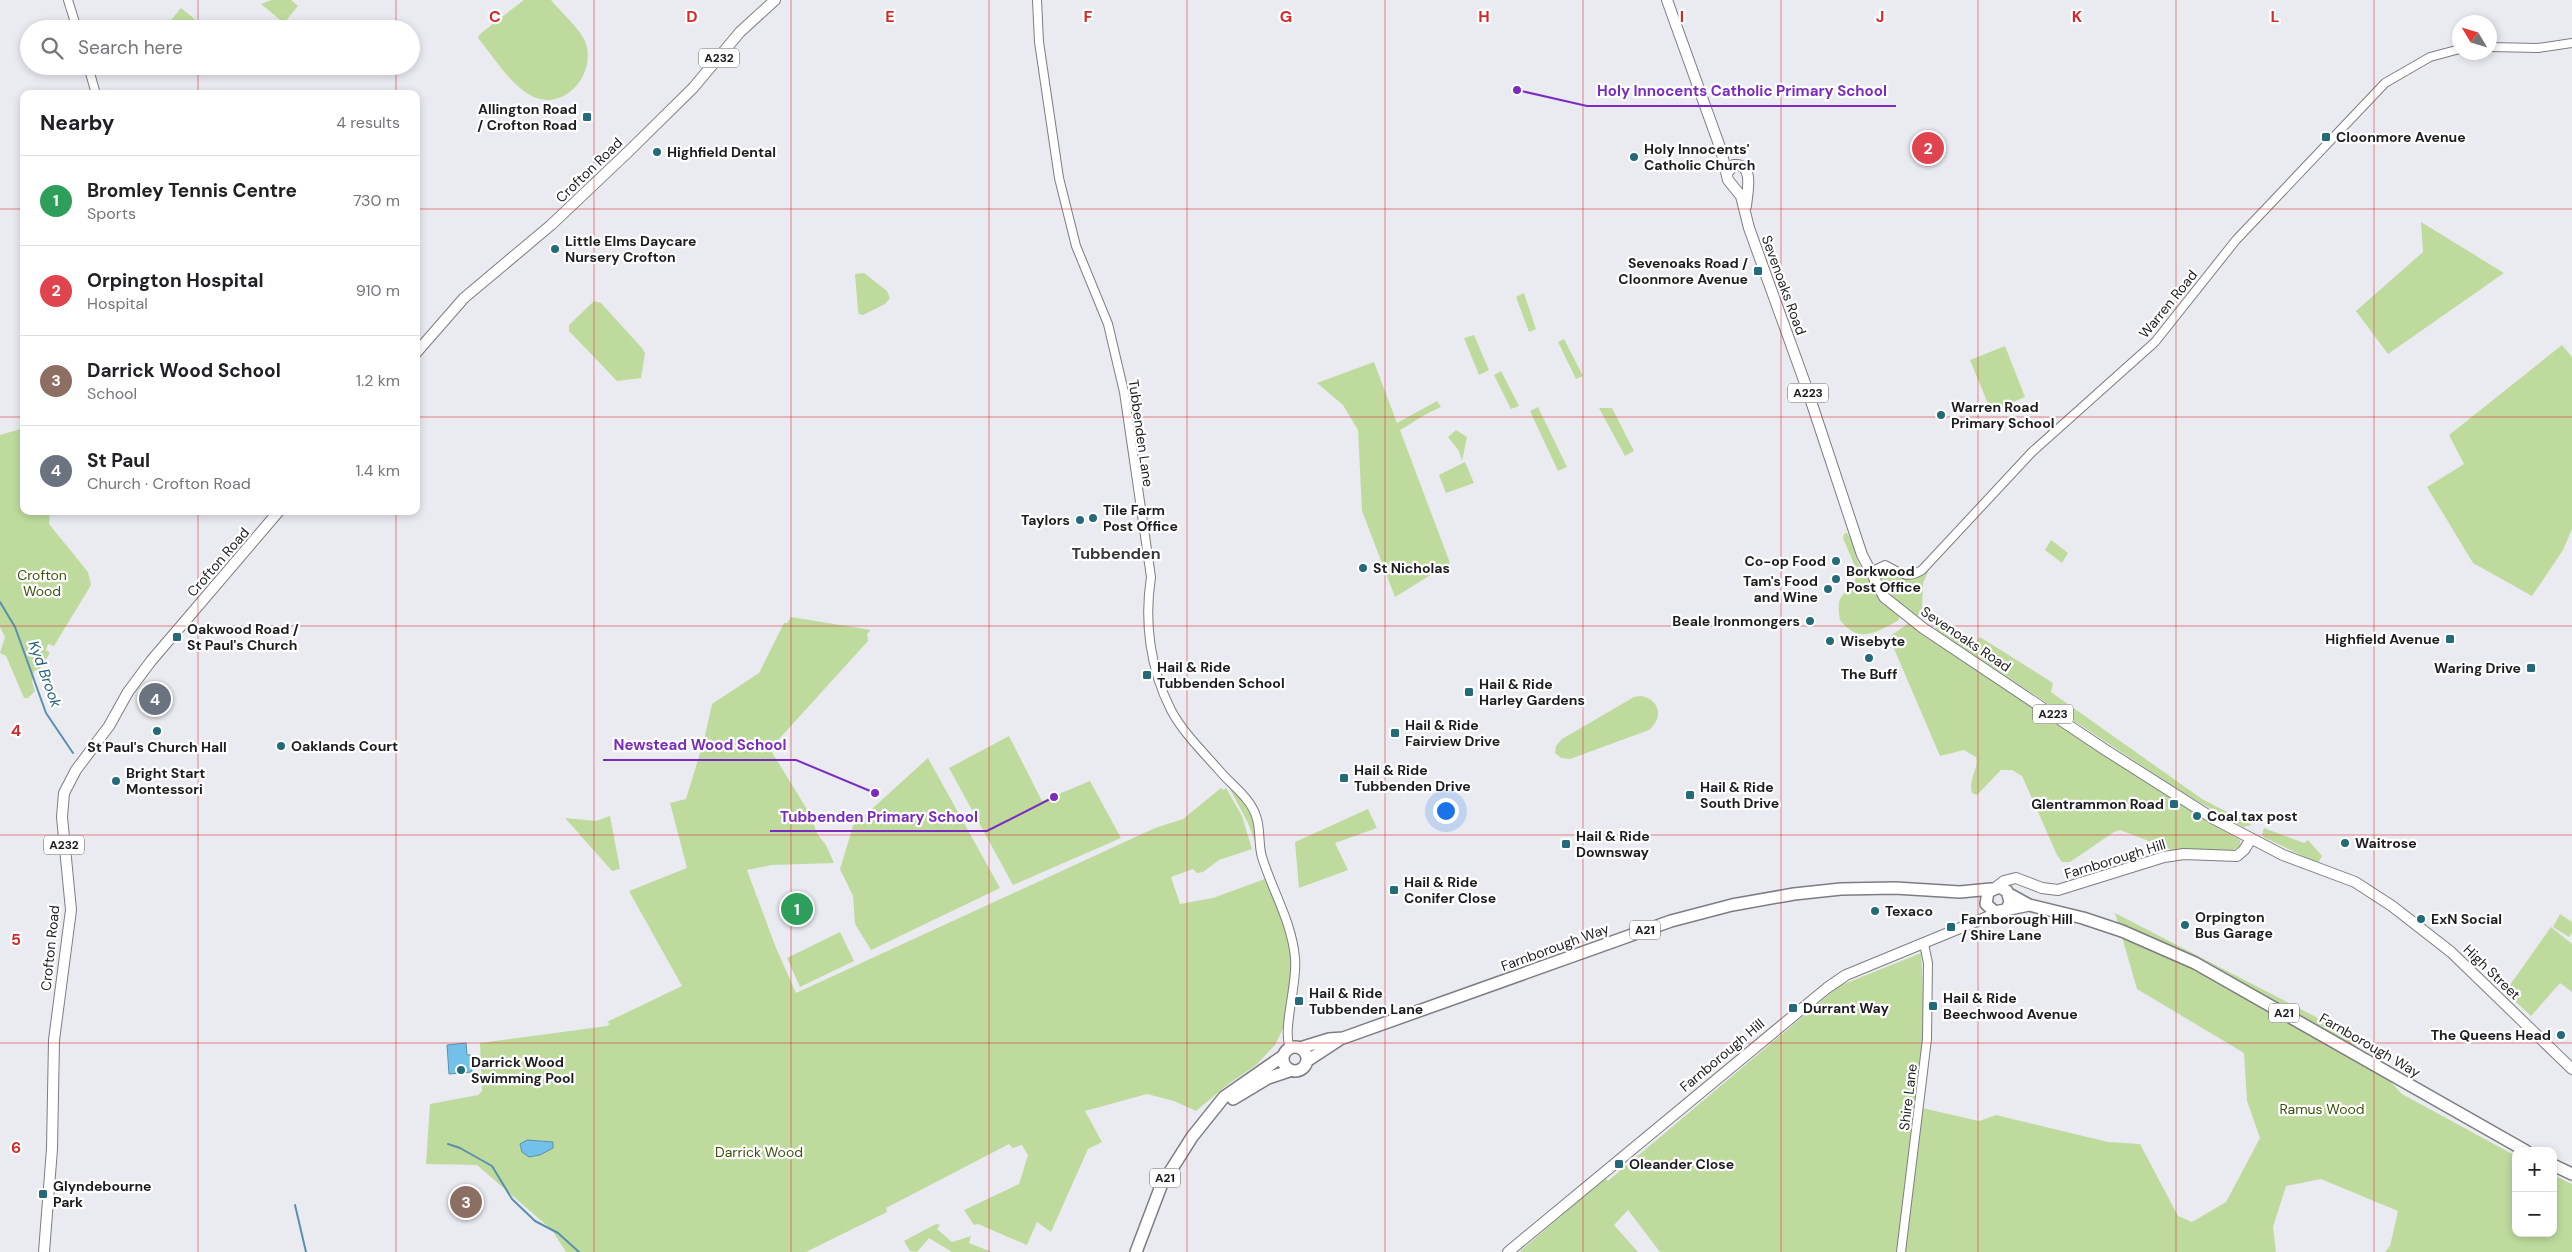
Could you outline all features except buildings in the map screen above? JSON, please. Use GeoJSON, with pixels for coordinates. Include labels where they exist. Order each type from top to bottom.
{"type":"FeatureCollection","features":[{"type":"Feature","properties":{"kind":"highway","name":"Farnborough Way"},"geometry":{"type":"LineString","coordinates":[[1307,1062],[1343,1038],[1671,921],[1732,905],[1794,894],[1841,889],[1895,888],[1960,892],[1993,888]]}},
{"type":"Feature","properties":{"kind":"highway"},"geometry":{"type":"LineString","coordinates":[[1993,888],[2008,892],[2010,902],[2003,911],[1987,906],[1986,896],[1993,888]]}},
{"type":"Feature","properties":{"kind":"highway","name":"Farnborough Way"},"geometry":{"type":"LineString","coordinates":[[1960,892],[1987,906]]}},
{"type":"Feature","properties":{"kind":"highway","name":"Farnborough Way"},"geometry":{"type":"LineString","coordinates":[[2008,892],[2029,905],[2112,927],[2195,963],[2519,1147]]}},
{"type":"Feature","properties":{"kind":"highway","name":"Farnborough Way"},"geometry":{"type":"LineString","coordinates":[[2003,911],[2029,905]]}},
{"type":"Feature","properties":{"kind":"highway","name":"Farnborough Way"},"geometry":{"type":"LineString","coordinates":[[1136,1252],[1167,1176],[1184,1147],[1219,1102],[1233,1090],[1291,1051],[1329,1039],[1343,1038]]}},
{"type":"Feature","properties":{"kind":"highway"},"geometry":{"type":"LineString","coordinates":[[1291,1051],[1306,1054],[1307,1062],[1300,1070],[1289,1071],[1283,1065],[1291,1051]]}},
{"type":"Feature","properties":{"kind":"highway","name":"Farnborough Way"},"geometry":{"type":"LineString","coordinates":[[1211,1114],[1259,1082],[1289,1071]]}},
{"type":"Feature","properties":{"kind":"highway"},"geometry":{"type":"LineString","coordinates":[[2557,1167],[2572,1174]]}},
{"type":"Feature","properties":{"kind":"main road","name":"Crofton Road"},"geometry":{"type":"LineString","coordinates":[[420,348],[464,298],[551,225],[628,152],[693,88],[740,32],[775,0]]}},
{"type":"Feature","properties":{"kind":"main road","name":"A223"},"geometry":{"type":"LineString","coordinates":[[1667,0],[1721,150],[1728,180],[1733,185]]}},
{"type":"Feature","properties":{"kind":"main road","name":"A223"},"geometry":{"type":"LineString","coordinates":[[1721,150],[1730,160],[1747,169],[1748,179]]}},
{"type":"Feature","properties":{"kind":"main road"},"geometry":{"type":"LineString","coordinates":[[1727,173],[1731,167],[1738,165]]}},
{"type":"Feature","properties":{"kind":"main road","name":"Sevenoaks Road"},"geometry":{"type":"LineString","coordinates":[[1745,215],[1748,179]]}},
{"type":"Feature","properties":{"kind":"main road"},"geometry":{"type":"LineString","coordinates":[[1733,185],[1740,186],[1748,179]]}},
{"type":"Feature","properties":{"kind":"main road","name":"Sevenoaks Road"},"geometry":{"type":"LineString","coordinates":[[1733,185],[1739,192],[1745,215],[1856,539],[1870,572],[1888,601],[1923,628],[2149,778],[2251,839]]}},
{"type":"Feature","properties":{"kind":"main road","name":"Crofton Road"},"geometry":{"type":"LineString","coordinates":[[44,1252],[52,1150],[54,1040],[71,910],[62,817],[64,793],[76,770],[109,726],[128,692],[151,661],[276,515]]}},
{"type":"Feature","properties":{"kind":"main road","name":"Farnborough Hill"},"geometry":{"type":"LineString","coordinates":[[2011,879],[2021,879],[2048,889],[2063,889],[2164,857],[2190,854],[2234,856],[2244,850],[2251,839]]}},
{"type":"Feature","properties":{"kind":"main road","name":"High Street"},"geometry":{"type":"LineString","coordinates":[[2251,839],[2293,860],[2355,882],[2399,911],[2445,946],[2572,1069]]}},
{"type":"Feature","properties":{"kind":"main road"},"geometry":{"type":"LineString","coordinates":[[1993,888],[2011,879]]}},
{"type":"Feature","properties":{"kind":"main road"},"geometry":{"type":"LineString","coordinates":[[2008,892],[2011,879]]}},
{"type":"Feature","properties":{"kind":"main road","name":"Farnborough Hill"},"geometry":{"type":"LineString","coordinates":[[1978,921],[1987,906]]}},
{"type":"Feature","properties":{"kind":"main road","name":"Farnborough Hill"},"geometry":{"type":"LineString","coordinates":[[1508,1252],[1827,988],[1846,975],[2003,911]]}},
{"type":"Feature","properties":{"kind":"street"},"geometry":{"type":"LineString","coordinates":[[68,0],[74,20]]}},
{"type":"Feature","properties":{"kind":"street","name":"Tubbenden Lane"},"geometry":{"type":"LineString","coordinates":[[1037,0],[1042,66],[1063,195],[1076,246],[1108,324],[1124,392],[1151,577],[1148,597],[1148,632],[1154,664],[1175,715],[1220,771],[1246,798],[1257,816],[1261,854],[1285,916],[1295,956],[1293,999],[1287,1038],[1291,1051]]}},
{"type":"Feature","properties":{"kind":"street"},"geometry":{"type":"LineString","coordinates":[[2497,47],[2538,48],[2572,43]]}},
{"type":"Feature","properties":{"kind":"street","name":"Warren Road"},"geometry":{"type":"LineString","coordinates":[[1870,572],[1885,565],[1896,573],[1906,575],[1922,570],[2034,450],[2155,342],[2236,240],[2385,83],[2430,57],[2452,51]]}},
{"type":"Feature","properties":{"kind":"street"},"geometry":{"type":"LineString","coordinates":[[91,75],[95,90]]}},
{"type":"Feature","properties":{"kind":"street","name":"Shire Lane"},"geometry":{"type":"LineString","coordinates":[[1901,1252],[1928,1039],[1928,963],[1924,944]]}},
{"type":"Feature","properties":{"kind":"green space"},"geometry":{"type":"Polygon","coordinates":[[[272,0],[291,0],[298,6],[286,20],[280,20],[261,4],[272,0]]]}},
{"type":"Feature","properties":{"kind":"green space"},"geometry":{"type":"Polygon","coordinates":[[[524,0],[551,0],[585,41],[588,54],[587,66],[575,88],[565,95],[554,99],[542,99],[522,90],[508,76],[478,38],[480,34],[524,0]]]}},
{"type":"Feature","properties":{"kind":"green space"},"geometry":{"type":"Polygon","coordinates":[[[181,8],[196,20],[171,20],[181,8]]]}},
{"type":"Feature","properties":{"kind":"green space"},"geometry":{"type":"Polygon","coordinates":[[[2421,222],[2504,273],[2388,354],[2356,311],[2423,252],[2421,222]]]}},
{"type":"Feature","properties":{"kind":"green space"},"geometry":{"type":"Polygon","coordinates":[[[864,273],[887,291],[890,298],[885,304],[863,315],[859,314],[858,310],[855,274],[864,273]]]}},
{"type":"Feature","properties":{"kind":"green space"},"geometry":{"type":"Polygon","coordinates":[[[1524,293],[1536,329],[1529,332],[1516,297],[1524,293]]]}},
{"type":"Feature","properties":{"kind":"green space"},"geometry":{"type":"Polygon","coordinates":[[[594,301],[601,303],[645,353],[641,378],[617,381],[569,331],[569,325],[594,301]]]}},
{"type":"Feature","properties":{"kind":"green space"},"geometry":{"type":"Polygon","coordinates":[[[1474,335],[1489,370],[1479,375],[1464,338],[1474,335]]]}},
{"type":"Feature","properties":{"kind":"green space"},"geometry":{"type":"Polygon","coordinates":[[[1564,339],[1583,376],[1576,379],[1558,342],[1564,339]]]}},
{"type":"Feature","properties":{"kind":"green space"},"geometry":{"type":"Polygon","coordinates":[[[2562,345],[2572,357],[2572,529],[2563,550],[2532,596],[2473,563],[2427,487],[2464,464],[2449,435],[2562,345]]]}},
{"type":"Feature","properties":{"kind":"green space"},"geometry":{"type":"Polygon","coordinates":[[[2005,346],[2025,397],[1991,411],[1970,360],[2005,346]]]}},
{"type":"Feature","properties":{"kind":"green space"},"geometry":{"type":"Polygon","coordinates":[[[1374,362],[1397,423],[1437,401],[1441,407],[1400,430],[1450,563],[1395,597],[1362,511],[1358,430],[1343,405],[1317,383],[1374,362]]]}},
{"type":"Feature","properties":{"kind":"green space"},"geometry":{"type":"Polygon","coordinates":[[[1501,371],[1519,406],[1511,409],[1494,375],[1501,371]]]}},
{"type":"Feature","properties":{"kind":"green space"},"geometry":{"type":"Polygon","coordinates":[[[1538,407],[1567,467],[1558,471],[1530,411],[1538,407]]]}},
{"type":"Feature","properties":{"kind":"green space"},"geometry":{"type":"Polygon","coordinates":[[[1599,408],[1612,408],[1634,451],[1625,456],[1599,408]]]}},
{"type":"Feature","properties":{"kind":"green space","name":"Crofton Wood"},"geometry":{"type":"Polygon","coordinates":[[[20,429],[20,515],[50,515],[49,524],[88,572],[91,585],[54,646],[48,644],[46,650],[50,653],[39,670],[34,671],[32,682],[35,691],[28,698],[24,698],[6,656],[0,653],[5,637],[0,627],[0,435],[20,429]]]}},
{"type":"Feature","properties":{"kind":"green space"},"geometry":{"type":"Polygon","coordinates":[[[1456,430],[1467,437],[1462,461],[1459,451],[1448,437],[1456,430]]]}},
{"type":"Feature","properties":{"kind":"green space"},"geometry":{"type":"Polygon","coordinates":[[[1465,462],[1474,483],[1446,493],[1439,475],[1465,462]]]}},
{"type":"Feature","properties":{"kind":"green space"},"geometry":{"type":"Polygon","coordinates":[[[1847,533],[1866,577],[1886,603],[1899,615],[1899,620],[1883,629],[1868,634],[1854,632],[1847,628],[1840,620],[1840,600],[1856,578],[1854,564],[1843,538],[1844,534],[1847,533]]]}},
{"type":"Feature","properties":{"kind":"green space"},"geometry":{"type":"Polygon","coordinates":[[[2051,540],[2068,553],[2062,563],[2045,550],[2051,540]]]}},
{"type":"Feature","properties":{"kind":"green space"},"geometry":{"type":"Polygon","coordinates":[[[1930,567],[1923,583],[1922,611],[1916,617],[1889,596],[1876,574],[1888,571],[1898,576],[1911,577],[1930,567]]]}},
{"type":"Feature","properties":{"kind":"green space","name":"Darrick Wood"},"geometry":{"type":"Polygon","coordinates":[[[791,617],[871,630],[867,634],[868,641],[770,749],[808,811],[818,835],[826,845],[834,863],[772,865],[747,870],[776,948],[796,993],[1155,828],[1183,819],[1221,788],[1223,790],[1226,788],[1242,816],[1252,849],[1219,860],[1203,872],[1197,873],[1193,869],[1171,877],[1180,904],[1213,898],[1265,879],[1289,935],[1292,965],[1285,1024],[1275,1045],[1256,1065],[1227,1085],[1196,1111],[1174,1101],[1147,1094],[1085,1111],[1102,1142],[1088,1149],[1051,1232],[1037,1222],[1027,1245],[978,1224],[974,1225],[964,1210],[1019,1184],[1028,1155],[1022,1145],[1013,1148],[1009,1144],[886,1208],[887,1212],[806,1252],[566,1252],[552,1230],[477,1165],[426,1164],[430,1104],[478,1095],[482,1091],[480,1043],[607,1026],[610,1024],[607,1022],[682,986],[629,891],[687,868],[670,803],[686,799],[704,740],[712,704],[759,673],[784,623],[787,623],[791,617]]]}},
{"type":"Feature","properties":{"kind":"green space"},"geometry":{"type":"Polygon","coordinates":[[[1932,617],[1974,644],[1980,637],[2053,683],[2051,692],[2202,799],[2252,825],[2243,827],[2185,794],[1936,630],[1932,617]]]}},
{"type":"Feature","properties":{"kind":"green space"},"geometry":{"type":"Polygon","coordinates":[[[1909,623],[2203,819],[2240,840],[2241,846],[2230,851],[2172,850],[2120,830],[2114,832],[2070,862],[2062,862],[2057,855],[2022,776],[2012,770],[2001,770],[1977,795],[1972,793],[1971,788],[1977,761],[1976,757],[1964,750],[1940,756],[1889,637],[1909,623]]]}},
{"type":"Feature","properties":{"kind":"green space"},"geometry":{"type":"Polygon","coordinates":[[[1641,696],[1652,701],[1658,710],[1657,720],[1649,730],[1570,759],[1561,758],[1555,753],[1556,746],[1562,739],[1634,697],[1641,696]]]}},
{"type":"Feature","properties":{"kind":"green space"},"geometry":{"type":"Polygon","coordinates":[[[1009,736],[1042,801],[1090,781],[1121,838],[1013,885],[949,768],[1009,736]]]}},
{"type":"Feature","properties":{"kind":"green space"},"geometry":{"type":"Polygon","coordinates":[[[928,758],[1000,888],[871,950],[855,924],[853,896],[840,869],[853,826],[928,758]]]}},
{"type":"Feature","properties":{"kind":"green space"},"geometry":{"type":"Polygon","coordinates":[[[1230,789],[1237,793],[1248,806],[1254,824],[1258,849],[1248,823],[1230,789]]]}},
{"type":"Feature","properties":{"kind":"green space"},"geometry":{"type":"Polygon","coordinates":[[[1368,809],[1377,828],[1335,843],[1348,870],[1299,888],[1295,842],[1368,809]]]}},
{"type":"Feature","properties":{"kind":"green space"},"geometry":{"type":"Polygon","coordinates":[[[610,816],[620,869],[612,871],[565,818],[596,821],[610,816]]]}},
{"type":"Feature","properties":{"kind":"green space"},"geometry":{"type":"Polygon","coordinates":[[[2264,828],[2304,843],[2308,840],[2322,856],[2318,863],[2265,838],[2262,835],[2264,828]]]}},
{"type":"Feature","properties":{"kind":"green space","name":"Ramus Wood"},"geometry":{"type":"Polygon","coordinates":[[[2115,913],[2341,1030],[2402,1094],[2512,1154],[2512,1237],[2557,1237],[2557,1177],[2572,1184],[2572,1252],[2385,1252],[2390,1246],[2398,1211],[2321,1179],[2286,1186],[2273,1227],[2276,1252],[1904,1252],[1922,1108],[1979,1121],[1996,1115],[2108,1142],[2140,1144],[2178,1216],[2192,1222],[2226,1202],[2260,1138],[2247,1101],[2244,1053],[2137,989],[2115,913]]]}},
{"type":"Feature","properties":{"kind":"green space"},"geometry":{"type":"Polygon","coordinates":[[[2560,914],[2572,922],[2572,933],[2569,937],[2553,927],[2560,914]]]}},
{"type":"Feature","properties":{"kind":"green space"},"geometry":{"type":"Polygon","coordinates":[[[2551,927],[2572,944],[2572,992],[2560,983],[2531,1016],[2505,992],[2551,927]]]}},
{"type":"Feature","properties":{"kind":"green space"},"geometry":{"type":"Polygon","coordinates":[[[840,932],[854,961],[800,987],[787,958],[840,932]]]}},
{"type":"Feature","properties":{"kind":"green space"},"geometry":{"type":"Polygon","coordinates":[[[1921,953],[1923,990],[1920,1065],[1899,1252],[1660,1252],[1628,1210],[1614,1225],[1638,1252],[1519,1252],[1605,1178],[1608,1181],[1839,986],[1921,953]]]}},
{"type":"Feature","properties":{"kind":"green space"},"geometry":{"type":"Polygon","coordinates":[[[936,1224],[940,1225],[937,1229],[952,1242],[971,1236],[969,1243],[992,1252],[952,1252],[929,1238],[917,1252],[910,1251],[904,1241],[936,1224]]]}},
{"type":"Feature","properties":{"kind":"water"},"geometry":{"type":"Polygon","coordinates":[[[466,1043],[467,1055],[471,1055],[472,1072],[449,1074],[447,1045],[466,1043]]]}},
{"type":"Feature","properties":{"kind":"water"},"geometry":{"type":"Polygon","coordinates":[[[527,1140],[553,1142],[553,1148],[540,1155],[529,1157],[522,1152],[520,1144],[527,1140]]]}},
{"type":"Feature","properties":{"kind":"waterway","name":"Kyd Brook"},"geometry":{"type":"LineString","coordinates":[[0,602],[15,627],[46,713],[73,753]]}},
{"type":"Feature","properties":{"kind":"waterway"},"geometry":{"type":"LineString","coordinates":[[448,1144],[460,1148],[492,1166],[512,1199],[535,1221],[558,1233],[579,1252]]}},
{"type":"Feature","properties":{"kind":"waterway","name":"Kyd Brook"},"geometry":{"type":"LineString","coordinates":[[295,1205],[306,1252]]}},
{"type":"Feature","properties":{"kind":"place","name":"Holy Innocents Catholic Primary School"},"geometry":{"type":"Point","coordinates":[1517,90]}},
{"type":"Feature","properties":{"kind":"place","name":"Allington Road / Crofton Road"},"geometry":{"type":"Point","coordinates":[587,117]}},
{"type":"Feature","properties":{"kind":"place","name":"Cloonmore Avenue"},"geometry":{"type":"Point","coordinates":[2326,137]}},
{"type":"Feature","properties":{"kind":"place","name":"Orpington Hospital"},"geometry":{"type":"Point","coordinates":[1928,148]}},
{"type":"Feature","properties":{"kind":"place","name":"Highfield Dental"},"geometry":{"type":"Point","coordinates":[657,152]}},
{"type":"Feature","properties":{"kind":"place","name":"Holy Innocents' Catholic Church"},"geometry":{"type":"Point","coordinates":[1634,157]}},
{"type":"Feature","properties":{"kind":"place","name":"Little Elms Daycare Nursery Crofton"},"geometry":{"type":"Point","coordinates":[555,249]}},
{"type":"Feature","properties":{"kind":"place","name":"Sevenoaks Road / Cloonmore Avenue"},"geometry":{"type":"Point","coordinates":[1758,271]}},
{"type":"Feature","properties":{"kind":"place","name":"Warren Road Primary School"},"geometry":{"type":"Point","coordinates":[1941,415]}},
{"type":"Feature","properties":{"kind":"place","name":"Tile Farm Post Office"},"geometry":{"type":"Point","coordinates":[1093,518]}},
{"type":"Feature","properties":{"kind":"place","name":"Taylors"},"geometry":{"type":"Point","coordinates":[1080,520]}},
{"type":"Feature","properties":{"kind":"place","name":"Co-op Food"},"geometry":{"type":"Point","coordinates":[1836,561]}},
{"type":"Feature","properties":{"kind":"place","name":"St Nicholas"},"geometry":{"type":"Point","coordinates":[1363,568]}},
{"type":"Feature","properties":{"kind":"place","name":"Borkwood Post Office"},"geometry":{"type":"Point","coordinates":[1836,579]}},
{"type":"Feature","properties":{"kind":"place","name":"Tam's Food and Wine"},"geometry":{"type":"Point","coordinates":[1828,589]}},
{"type":"Feature","properties":{"kind":"place","name":"Beale Ironmongers"},"geometry":{"type":"Point","coordinates":[1810,621]}},
{"type":"Feature","properties":{"kind":"place","name":"Oakwood Road / St Paul's Church"},"geometry":{"type":"Point","coordinates":[177,637]}},
{"type":"Feature","properties":{"kind":"place","name":"Highfield Avenue"},"geometry":{"type":"Point","coordinates":[2450,639]}},
{"type":"Feature","properties":{"kind":"place","name":"Wisebyte"},"geometry":{"type":"Point","coordinates":[1830,641]}},
{"type":"Feature","properties":{"kind":"place","name":"The Buff"},"geometry":{"type":"Point","coordinates":[1869,658]}},
{"type":"Feature","properties":{"kind":"place","name":"Waring Drive"},"geometry":{"type":"Point","coordinates":[2531,668]}},
{"type":"Feature","properties":{"kind":"place","name":"Hail & Ride Tubbenden School"},"geometry":{"type":"Point","coordinates":[1147,675]}},
{"type":"Feature","properties":{"kind":"place","name":"Hail & Ride Harley Gardens"},"geometry":{"type":"Point","coordinates":[1469,692]}},
{"type":"Feature","properties":{"kind":"place","name":"St Paul"},"geometry":{"type":"Point","coordinates":[155,699]}},
{"type":"Feature","properties":{"kind":"place","name":"St Paul's Church Hall"},"geometry":{"type":"Point","coordinates":[157,731]}},
{"type":"Feature","properties":{"kind":"place","name":"Hail & Ride Fairview Drive"},"geometry":{"type":"Point","coordinates":[1395,733]}},
{"type":"Feature","properties":{"kind":"place","name":"Oaklands Court"},"geometry":{"type":"Point","coordinates":[281,746]}},
{"type":"Feature","properties":{"kind":"place","name":"Hail & Ride Tubbenden Drive"},"geometry":{"type":"Point","coordinates":[1344,778]}},
{"type":"Feature","properties":{"kind":"place","name":"Bright Start Montessori"},"geometry":{"type":"Point","coordinates":[116,781]}},
{"type":"Feature","properties":{"kind":"place","name":"Newstead Wood School"},"geometry":{"type":"Point","coordinates":[875,793]}},
{"type":"Feature","properties":{"kind":"place","name":"Hail & Ride South Drive"},"geometry":{"type":"Point","coordinates":[1690,795]}},
{"type":"Feature","properties":{"kind":"place","name":"Tubbenden Primary School"},"geometry":{"type":"Point","coordinates":[1054,797]}},
{"type":"Feature","properties":{"kind":"place","name":"Glentrammon Road"},"geometry":{"type":"Point","coordinates":[2174,804]}},
{"type":"Feature","properties":{"kind":"place","name":"Coal tax post"},"geometry":{"type":"Point","coordinates":[2197,816]}},
{"type":"Feature","properties":{"kind":"place","name":"Waitrose"},"geometry":{"type":"Point","coordinates":[2345,843]}},
{"type":"Feature","properties":{"kind":"place","name":"Hail & Ride Downsway"},"geometry":{"type":"Point","coordinates":[1566,844]}},
{"type":"Feature","properties":{"kind":"place","name":"Hail & Ride Conifer Close"},"geometry":{"type":"Point","coordinates":[1394,890]}},
{"type":"Feature","properties":{"kind":"place","name":"Bromley Tennis Centre"},"geometry":{"type":"Point","coordinates":[797,909]}},
{"type":"Feature","properties":{"kind":"place","name":"Texaco"},"geometry":{"type":"Point","coordinates":[1875,911]}},
{"type":"Feature","properties":{"kind":"place","name":"ExN Social"},"geometry":{"type":"Point","coordinates":[2421,919]}},
{"type":"Feature","properties":{"kind":"place","name":"Orpington Bus Garage"},"geometry":{"type":"Point","coordinates":[2185,925]}},
{"type":"Feature","properties":{"kind":"place","name":"Farnborough Hill / Shire Lane"},"geometry":{"type":"Point","coordinates":[1951,927]}},
{"type":"Feature","properties":{"kind":"place","name":"Hail & Ride Tubbenden Lane"},"geometry":{"type":"Point","coordinates":[1299,1001]}},
{"type":"Feature","properties":{"kind":"place","name":"Hail & Ride Beechwood Avenue"},"geometry":{"type":"Point","coordinates":[1933,1006]}},
{"type":"Feature","properties":{"kind":"place","name":"Durrant Way"},"geometry":{"type":"Point","coordinates":[1793,1008]}},
{"type":"Feature","properties":{"kind":"place","name":"The Queens Head"},"geometry":{"type":"Point","coordinates":[2561,1035]}},
{"type":"Feature","properties":{"kind":"place","name":"Darrick Wood Swimming Pool"},"geometry":{"type":"Point","coordinates":[461,1070]}},
{"type":"Feature","properties":{"kind":"place","name":"Oleander Close"},"geometry":{"type":"Point","coordinates":[1619,1164]}},
{"type":"Feature","properties":{"kind":"place","name":"Glyndebourne Park"},"geometry":{"type":"Point","coordinates":[43,1194]}},
{"type":"Feature","properties":{"kind":"place","name":"Darrick Wood School"},"geometry":{"type":"Point","coordinates":[466,1202]}},
{"type":"Feature","properties":{"kind":"district","name":"Tubbenden"},"geometry":{"type":"Point","coordinates":[1116,553]}}]}
